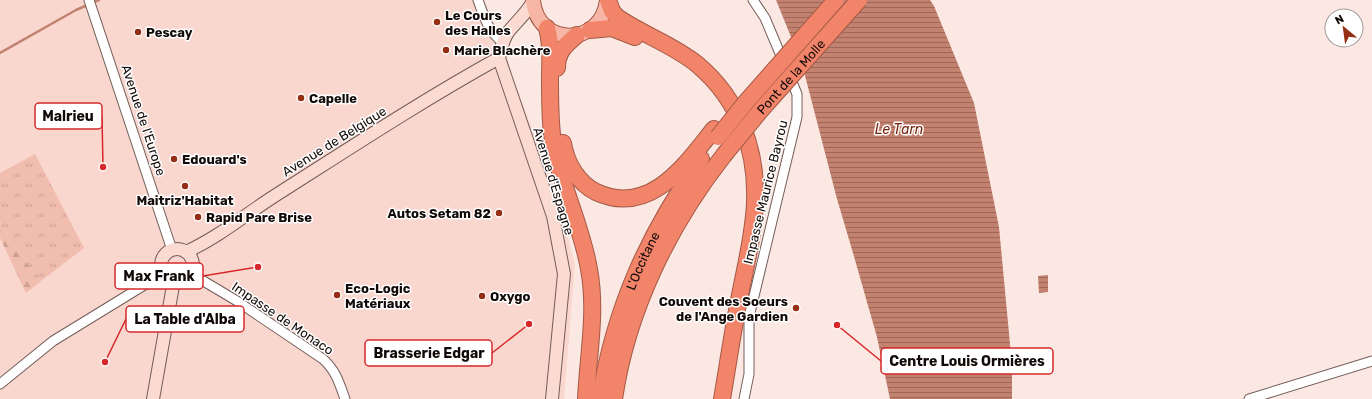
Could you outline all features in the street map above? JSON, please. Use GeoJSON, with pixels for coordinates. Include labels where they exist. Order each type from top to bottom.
{"type":"FeatureCollection","features":[{"type":"Feature","properties":{"kind":"highway"},"geometry":{"type":"LineString","coordinates":[[607,0],[612,11],[617,17],[686,57],[709,76],[726,97],[740,119],[749,145],[755,175],[755,203],[750,241],[733,329],[722,399]]}},
{"type":"Feature","properties":{"kind":"highway","name":"Pont de la Molle"},"geometry":{"type":"LineString","coordinates":[[716,133],[836,0]]}},
{"type":"Feature","properties":{"kind":"highway","name":"Pont de la Molle"},"geometry":{"type":"LineString","coordinates":[[724,156],[760,111],[859,0]]}},
{"type":"Feature","properties":{"kind":"highway"},"geometry":{"type":"LineString","coordinates":[[544,25],[551,53],[550,113],[555,152],[563,185],[582,238],[591,282],[592,333],[586,399]]}},
{"type":"Feature","properties":{"kind":"highway"},"geometry":{"type":"LineString","coordinates":[[715,399],[727,324],[745,234],[748,201],[746,161],[735,123],[711,89],[689,69],[678,61],[625,32],[612,28],[584,33],[562,48],[557,63],[560,128],[568,161],[575,173],[591,189],[608,197],[631,199],[648,194],[666,183],[716,133]]}},
{"type":"Feature","properties":{"kind":"highway","name":"L'Occitane"},"geometry":{"type":"LineString","coordinates":[[600,399],[605,372],[618,322],[626,297],[646,249],[672,202],[716,133]]}},
{"type":"Feature","properties":{"kind":"highway","name":"L'Occitane"},"geometry":{"type":"LineString","coordinates":[[614,399],[622,358],[641,301],[656,264],[691,202],[711,172],[724,156]]}},
{"type":"Feature","properties":{"kind":"highway"},"geometry":{"type":"LineString","coordinates":[[621,399],[622,358]]}},
{"type":"Feature","properties":{"kind":"main road"},"geometry":{"type":"LineString","coordinates":[[533,1],[534,9],[544,25],[561,35],[584,33],[601,20],[607,7],[607,0]]}},
{"type":"Feature","properties":{"kind":"street"},"geometry":{"type":"LineString","coordinates":[[478,0],[489,28],[503,43]]}},
{"type":"Feature","properties":{"kind":"street","name":"Impasse Maurice Bayrou"},"geometry":{"type":"LineString","coordinates":[[744,399],[749,374],[749,317],[797,116],[797,94],[765,18],[753,0]]}},
{"type":"Feature","properties":{"kind":"street"},"geometry":{"type":"LineString","coordinates":[[499,58],[503,43],[509,31],[515,26],[533,1]]}},
{"type":"Feature","properties":{"kind":"street","name":"Avenue de l'Europe"},"geometry":{"type":"LineString","coordinates":[[90,4],[172,250]]}},
{"type":"Feature","properties":{"kind":"street"},"geometry":{"type":"LineString","coordinates":[[515,26],[526,22],[544,25]]}},
{"type":"Feature","properties":{"kind":"street","name":"Avenue de Belgique"},"geometry":{"type":"LineString","coordinates":[[186,252],[202,245],[280,192],[452,84],[499,58]]}},
{"type":"Feature","properties":{"kind":"street","name":"Avenue d'Espagne"},"geometry":{"type":"LineString","coordinates":[[499,58],[553,216],[562,259],[564,274],[552,399]]}},
{"type":"Feature","properties":{"kind":"street"},"geometry":{"type":"LineString","coordinates":[[0,384],[53,341],[169,277],[183,279],[190,273],[193,264],[192,259],[186,252],[179,249],[168,252],[162,260],[162,269],[169,277],[152,399]]}},
{"type":"Feature","properties":{"kind":"street","name":"Impasse de Monaco"},"geometry":{"type":"LineString","coordinates":[[190,273],[323,358],[337,376],[345,399]]}},
{"type":"Feature","properties":{"kind":"street"},"geometry":{"type":"LineString","coordinates":[[1249,399],[1372,361]]}},
{"type":"Feature","properties":{"kind":"shaded area"},"geometry":{"type":"Polygon","coordinates":[[[0,0],[484,0],[556,193],[575,264],[564,399],[0,399],[0,0]]]}},
{"type":"Feature","properties":{"kind":"green space"},"geometry":{"type":"Polygon","coordinates":[[[35,154],[84,248],[41,281],[8,238],[0,221],[0,173],[35,154]]]}},
{"type":"Feature","properties":{"kind":"green space"},"geometry":{"type":"Polygon","coordinates":[[[0,221],[8,238],[41,281],[26,293],[0,238],[0,221]]]}},
{"type":"Feature","properties":{"kind":"water","name":"Le Tarn"},"geometry":{"type":"Polygon","coordinates":[[[776,0],[930,0],[934,6],[974,103],[999,227],[1012,365],[1012,399],[890,399],[877,337],[837,199],[802,64],[776,0]]]}},
{"type":"Feature","properties":{"kind":"water"},"geometry":{"type":"Polygon","coordinates":[[[1048,275],[1048,292],[1039,293],[1038,276],[1048,275]]]}},
{"type":"Feature","properties":{"kind":"waterway"},"geometry":{"type":"LineString","coordinates":[[0,53],[76,10],[99,0]]}},
{"type":"Feature","properties":{"kind":"place","name":"Le Cours des Halles"},"geometry":{"type":"Point","coordinates":[437,22]}},
{"type":"Feature","properties":{"kind":"place","name":"Pescay"},"geometry":{"type":"Point","coordinates":[138,32]}},
{"type":"Feature","properties":{"kind":"place","name":"Marie Blachère"},"geometry":{"type":"Point","coordinates":[446,50]}},
{"type":"Feature","properties":{"kind":"place","name":"Capelle"},"geometry":{"type":"Point","coordinates":[301,98]}},
{"type":"Feature","properties":{"kind":"place","name":"Edouard's"},"geometry":{"type":"Point","coordinates":[174,159]}},
{"type":"Feature","properties":{"kind":"place","name":"Malrieu"},"geometry":{"type":"Point","coordinates":[103,167]}},
{"type":"Feature","properties":{"kind":"place","name":"Maitriz'Habitat"},"geometry":{"type":"Point","coordinates":[185,186]}},
{"type":"Feature","properties":{"kind":"place","name":"Autos Setam 82"},"geometry":{"type":"Point","coordinates":[499,213]}},
{"type":"Feature","properties":{"kind":"place","name":"Rapid Pare Brise"},"geometry":{"type":"Point","coordinates":[198,217]}},
{"type":"Feature","properties":{"kind":"place","name":"Max Frank"},"geometry":{"type":"Point","coordinates":[258,267]}},
{"type":"Feature","properties":{"kind":"place","name":"Eco-Logic Matériaux"},"geometry":{"type":"Point","coordinates":[337,295]}},
{"type":"Feature","properties":{"kind":"place","name":"Oxygo"},"geometry":{"type":"Point","coordinates":[482,296]}},
{"type":"Feature","properties":{"kind":"place","name":"Couvent des Soeurs de l'Ange Gardien"},"geometry":{"type":"Point","coordinates":[796,308]}},
{"type":"Feature","properties":{"kind":"place","name":"Brasserie Edgar"},"geometry":{"type":"Point","coordinates":[529,324]}},
{"type":"Feature","properties":{"kind":"place","name":"Centre Louis Ormières"},"geometry":{"type":"Point","coordinates":[837,325]}},
{"type":"Feature","properties":{"kind":"place","name":"La Table d'Alba"},"geometry":{"type":"Point","coordinates":[105,362]}}]}
